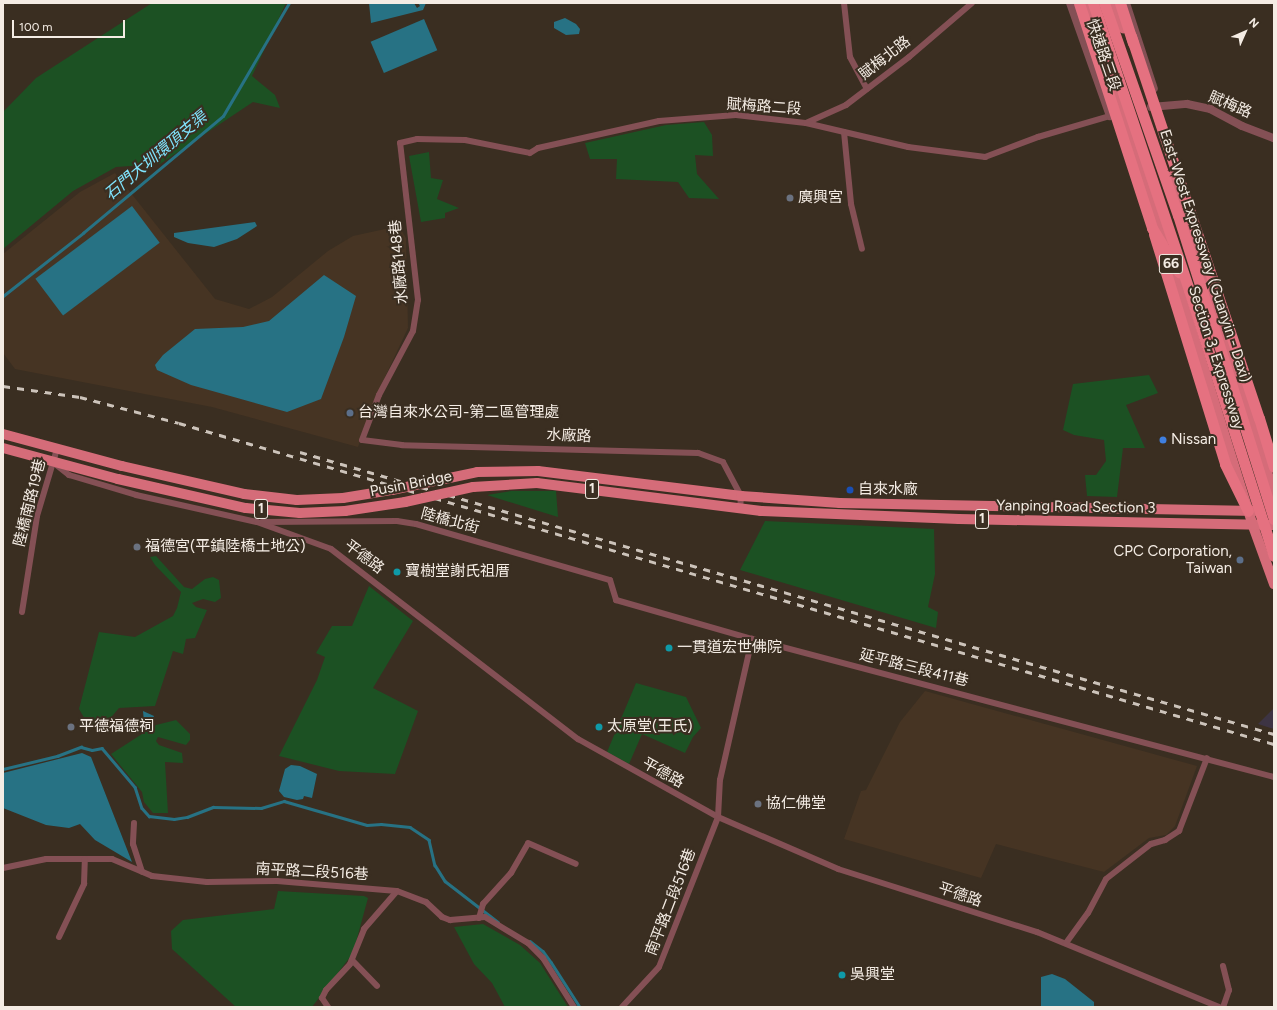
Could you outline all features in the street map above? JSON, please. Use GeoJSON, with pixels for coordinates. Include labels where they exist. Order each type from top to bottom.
{"type":"FeatureCollection","features":[{"type":"Feature","properties":{"kind":"highway"},"geometry":{"type":"LineString","coordinates":[[1079,3],[1152,228],[1215,434],[1231,481],[1248,511]]}},
{"type":"Feature","properties":{"kind":"highway","name":"East-West Expressway (Guanyin - Daxi)"},"geometry":{"type":"LineString","coordinates":[[1093,3],[1189,290],[1274,556]]}},
{"type":"Feature","properties":{"kind":"highway","name":"East-West Expressway (Guanyin - Daxi)"},"geometry":{"type":"LineString","coordinates":[[1104,3],[1178,215],[1274,519]]}},
{"type":"Feature","properties":{"kind":"highway"},"geometry":{"type":"LineString","coordinates":[[1120,3],[1274,467]]}},
{"type":"Feature","properties":{"kind":"highway"},"geometry":{"type":"LineString","coordinates":[[1131,36],[1178,215]]}},
{"type":"Feature","properties":{"kind":"highway"},"geometry":{"type":"LineString","coordinates":[[1152,228],[1189,290]]}},
{"type":"Feature","properties":{"kind":"main road","name":"Section 3, Expressway"},"geometry":{"type":"LineString","coordinates":[[1085,3],[1122,112],[1248,511],[1274,584]]}},
{"type":"Feature","properties":{"kind":"main road","name":"Section 3, Expressway"},"geometry":{"type":"LineString","coordinates":[[1114,3],[1155,107],[1274,494]]}},
{"type":"Feature","properties":{"kind":"main road","name":"1"},"geometry":{"type":"LineString","coordinates":[[3,434],[57,449]]}},
{"type":"Feature","properties":{"kind":"main road","name":"1"},"geometry":{"type":"LineString","coordinates":[[3,448],[53,462]]}},
{"type":"Feature","properties":{"kind":"main road","name":"Pusin Bridge"},"geometry":{"type":"LineString","coordinates":[[57,449],[122,466],[244,494],[297,500],[343,498],[392,490],[477,472],[538,471],[713,492]]}},
{"type":"Feature","properties":{"kind":"main road","name":"Pusin Bridge"},"geometry":{"type":"LineString","coordinates":[[53,462],[118,479],[246,508],[284,511],[345,511],[405,502],[473,487],[538,483],[710,506]]}},
{"type":"Feature","properties":{"kind":"main road","name":"Yanping Road Section 3"},"geometry":{"type":"LineString","coordinates":[[713,492],[741,496],[840,503],[1014,505],[1248,511],[1274,509]]}},
{"type":"Feature","properties":{"kind":"main road"},"geometry":{"type":"LineString","coordinates":[[1014,505],[1014,520]]}},
{"type":"Feature","properties":{"kind":"main road","name":"Yanping Road Section 3"},"geometry":{"type":"LineString","coordinates":[[710,506],[740,510],[1014,520],[1274,526]]}},
{"type":"Feature","properties":{"kind":"main road"},"geometry":{"type":"LineString","coordinates":[[1132,523],[1133,509]]}},
{"type":"Feature","properties":{"kind":"street"},"geometry":{"type":"LineString","coordinates":[[844,3],[850,57],[867,89]]}},
{"type":"Feature","properties":{"kind":"street","name":"賦梅北路"},"geometry":{"type":"LineString","coordinates":[[806,122],[846,105],[972,3]]}},
{"type":"Feature","properties":{"kind":"street","name":"快速路三段"},"geometry":{"type":"LineString","coordinates":[[1070,3],[1110,116]]}},
{"type":"Feature","properties":{"kind":"street"},"geometry":{"type":"LineString","coordinates":[[1126,3],[1155,107]]}},
{"type":"Feature","properties":{"kind":"street","name":"賦梅路"},"geometry":{"type":"LineString","coordinates":[[1155,107],[1187,104],[1210,109],[1242,126],[1274,138]]}},
{"type":"Feature","properties":{"kind":"street","name":"賦梅路二段"},"geometry":{"type":"LineString","coordinates":[[400,143],[417,139],[465,140],[530,153],[538,148],[659,121],[736,114],[806,122],[908,147],[985,157],[1038,137],[1122,112]]}},
{"type":"Feature","properties":{"kind":"street"},"geometry":{"type":"LineString","coordinates":[[844,132],[851,204],[862,248]]}},
{"type":"Feature","properties":{"kind":"street","name":"水廠路148巷"},"geometry":{"type":"LineString","coordinates":[[362,440],[379,396],[413,331],[418,300],[400,143]]}},
{"type":"Feature","properties":{"kind":"street","name":"水廠路"},"geometry":{"type":"LineString","coordinates":[[362,440],[402,445],[698,453],[723,462],[741,496]]}},
{"type":"Feature","properties":{"kind":"street","name":"陸橋南路19巷"},"geometry":{"type":"LineString","coordinates":[[22,612],[36,522],[57,449]]}},
{"type":"Feature","properties":{"kind":"street","name":"平德路"},"geometry":{"type":"LineString","coordinates":[[53,462],[69,475],[136,495],[257,522],[331,549],[578,739],[718,817],[838,869],[1066,943],[1219,1007]]}},
{"type":"Feature","properties":{"kind":"street"},"geometry":{"type":"LineString","coordinates":[[740,510],[741,496]]}},
{"type":"Feature","properties":{"kind":"street","name":"陸橋北街"},"geometry":{"type":"LineString","coordinates":[[257,522],[390,521],[416,524],[610,580],[616,600]]}},
{"type":"Feature","properties":{"kind":"street","name":"延平路三段411巷"},"geometry":{"type":"LineString","coordinates":[[616,600],[752,639],[1207,758],[1274,777]]}},
{"type":"Feature","properties":{"kind":"street","name":"南平路二段516巷"},"geometry":{"type":"LineString","coordinates":[[622,1007],[659,967],[718,817],[720,780],[752,639]]}},
{"type":"Feature","properties":{"kind":"street"},"geometry":{"type":"LineString","coordinates":[[1066,943],[1088,913],[1106,879],[1151,844],[1166,840],[1179,831],[1207,758]]}},
{"type":"Feature","properties":{"kind":"street"},"geometry":{"type":"LineString","coordinates":[[134,823],[133,844],[142,872]]}},
{"type":"Feature","properties":{"kind":"street"},"geometry":{"type":"LineString","coordinates":[[479,916],[483,904],[511,873],[528,843],[576,864]]}},
{"type":"Feature","properties":{"kind":"street","name":"南平路二段516巷"},"geometry":{"type":"LineString","coordinates":[[3,868],[46,859],[112,860],[152,876],[207,882],[277,881],[397,891],[426,902],[442,917],[450,920],[479,916],[485,917],[528,943],[543,958],[574,1007]]}},
{"type":"Feature","properties":{"kind":"street"},"geometry":{"type":"LineString","coordinates":[[59,937],[84,884],[85,859]]}},
{"type":"Feature","properties":{"kind":"street"},"geometry":{"type":"LineString","coordinates":[[328,1007],[322,998],[326,990],[352,960],[364,928],[397,891]]}},
{"type":"Feature","properties":{"kind":"street"},"geometry":{"type":"LineString","coordinates":[[352,960],[377,986]]}},
{"type":"Feature","properties":{"kind":"street"},"geometry":{"type":"LineString","coordinates":[[1223,966],[1229,990],[1223,1007]]}},
{"type":"Feature","properties":{"kind":"shaded area"},"geometry":{"type":"Polygon","coordinates":[[[115,173],[215,299],[249,309],[272,297],[328,251],[353,236],[399,226],[406,238],[408,328],[378,392],[358,447],[212,407],[15,369],[3,353],[3,254],[80,192],[115,173]]]}},
{"type":"Feature","properties":{"kind":"shaded area"},"geometry":{"type":"Polygon","coordinates":[[[925,691],[1197,766],[1175,826],[1166,835],[1149,838],[1104,872],[996,844],[981,878],[844,839],[861,791],[866,790],[900,722],[925,691]]]}},
{"type":"Feature","properties":{"kind":"shaded area"},"geometry":{"type":"Polygon","coordinates":[[[1274,708],[1274,729],[1258,724],[1274,708]]]}},
{"type":"Feature","properties":{"kind":"green space"},"geometry":{"type":"Polygon","coordinates":[[[152,3],[286,3],[252,76],[275,95],[280,108],[253,102],[160,164],[116,167],[73,191],[3,249],[3,112],[36,78],[152,3]]]}},
{"type":"Feature","properties":{"kind":"green space"},"geometry":{"type":"Polygon","coordinates":[[[704,122],[712,135],[713,156],[695,155],[697,174],[719,199],[689,198],[678,182],[616,179],[617,159],[590,159],[585,143],[666,125],[704,122]]]}},
{"type":"Feature","properties":{"kind":"green space"},"geometry":{"type":"Polygon","coordinates":[[[429,152],[431,178],[443,180],[437,199],[459,208],[445,213],[445,218],[421,222],[409,156],[429,152]]]}},
{"type":"Feature","properties":{"kind":"green space"},"geometry":{"type":"Polygon","coordinates":[[[1149,375],[1158,393],[1126,405],[1145,448],[1123,448],[1117,497],[1087,496],[1085,475],[1096,475],[1106,461],[1104,440],[1074,435],[1063,430],[1073,384],[1149,375]]]}},
{"type":"Feature","properties":{"kind":"green space"},"geometry":{"type":"Polygon","coordinates":[[[511,491],[556,491],[558,517],[487,495],[511,491]]]}},
{"type":"Feature","properties":{"kind":"green space"},"geometry":{"type":"Polygon","coordinates":[[[765,521],[934,529],[935,574],[928,607],[938,612],[936,628],[740,570],[765,521]]]}},
{"type":"Feature","properties":{"kind":"green space"},"geometry":{"type":"Polygon","coordinates":[[[156,556],[184,587],[192,589],[205,579],[213,577],[219,580],[221,598],[215,602],[203,599],[192,603],[196,607],[207,610],[195,638],[186,639],[183,654],[173,651],[155,706],[119,708],[108,721],[89,726],[79,709],[99,632],[135,637],[173,616],[177,608],[181,592],[155,565],[150,557],[156,556]]]}},
{"type":"Feature","properties":{"kind":"green space"},"geometry":{"type":"Polygon","coordinates":[[[369,586],[413,621],[373,688],[418,711],[395,774],[339,771],[279,756],[317,680],[325,657],[316,653],[332,626],[352,626],[369,586]]]}},
{"type":"Feature","properties":{"kind":"green space"},"geometry":{"type":"Polygon","coordinates":[[[636,683],[686,697],[701,728],[693,737],[685,753],[642,734],[629,764],[607,752],[636,683]]]}},
{"type":"Feature","properties":{"kind":"green space"},"geometry":{"type":"Polygon","coordinates":[[[176,720],[190,734],[190,740],[186,745],[158,737],[156,741],[159,745],[182,753],[183,763],[165,762],[168,813],[153,813],[144,802],[142,792],[111,754],[156,725],[176,720]]]}},
{"type":"Feature","properties":{"kind":"green space"},"geometry":{"type":"Polygon","coordinates":[[[278,891],[364,896],[368,898],[353,953],[312,1007],[236,1007],[172,949],[171,931],[183,920],[274,909],[278,891]]]}},
{"type":"Feature","properties":{"kind":"green space"},"geometry":{"type":"Polygon","coordinates":[[[483,924],[520,945],[540,963],[568,1007],[505,1007],[492,983],[474,964],[454,927],[483,924]]]}},
{"type":"Feature","properties":{"kind":"water"},"geometry":{"type":"Polygon","coordinates":[[[369,3],[414,3],[417,8],[420,6],[418,3],[426,3],[423,10],[371,23],[369,3]]]}},
{"type":"Feature","properties":{"kind":"water"},"geometry":{"type":"Polygon","coordinates":[[[565,18],[576,24],[580,29],[579,34],[566,35],[554,28],[554,22],[565,18]]]}},
{"type":"Feature","properties":{"kind":"water"},"geometry":{"type":"Polygon","coordinates":[[[424,19],[437,50],[384,73],[371,42],[424,19]]]}},
{"type":"Feature","properties":{"kind":"water"},"geometry":{"type":"Polygon","coordinates":[[[132,206],[160,243],[63,316],[35,279],[132,206]]]}},
{"type":"Feature","properties":{"kind":"water"},"geometry":{"type":"Polygon","coordinates":[[[255,222],[257,226],[237,239],[214,247],[188,243],[174,237],[174,233],[255,222]]]}},
{"type":"Feature","properties":{"kind":"water"},"geometry":{"type":"Polygon","coordinates":[[[324,275],[356,296],[344,337],[321,399],[287,412],[191,385],[157,370],[155,365],[163,355],[195,329],[243,327],[269,321],[324,275]]]}},
{"type":"Feature","properties":{"kind":"water"},"geometry":{"type":"Polygon","coordinates":[[[143,711],[154,716],[151,724],[144,722],[143,711]]]}},
{"type":"Feature","properties":{"kind":"water"},"geometry":{"type":"Polygon","coordinates":[[[82,753],[91,757],[132,862],[95,840],[80,824],[69,828],[46,825],[3,808],[3,773],[82,753]]]}},
{"type":"Feature","properties":{"kind":"water"},"geometry":{"type":"Polygon","coordinates":[[[291,765],[300,766],[317,774],[312,798],[304,796],[303,799],[297,800],[284,797],[279,791],[285,769],[291,765]]]}},
{"type":"Feature","properties":{"kind":"water"},"geometry":{"type":"Polygon","coordinates":[[[1052,974],[1065,979],[1094,1002],[1094,1007],[1041,1007],[1041,977],[1052,974]]]}},
{"type":"Feature","properties":{"kind":"waterway","name":"石門大圳環頂支渠"},"geometry":{"type":"LineString","coordinates":[[3,296],[83,233],[223,116],[289,3]]}},
{"type":"Feature","properties":{"kind":"waterway"},"geometry":{"type":"LineString","coordinates":[[3,769],[57,756],[81,747],[92,750],[102,748],[135,787],[142,808],[149,816],[174,819],[187,817],[213,807],[261,808],[284,801],[367,825],[381,824],[410,827],[429,840],[435,865],[445,881],[498,922]]}},
{"type":"Feature","properties":{"kind":"waterway"},"geometry":{"type":"LineString","coordinates":[[530,941],[543,951],[580,1007]]}},
{"type":"Feature","properties":{"kind":"railway"},"geometry":{"type":"LineString","coordinates":[[3,386],[80,397],[179,423],[1274,744]]}},
{"type":"Feature","properties":{"kind":"railway"},"geometry":{"type":"LineString","coordinates":[[300,452],[1274,734]]}},
{"type":"Feature","properties":{"kind":"place","name":"廣興宮"},"geometry":{"type":"Point","coordinates":[790,198]}},
{"type":"Feature","properties":{"kind":"place","name":"台灣自來水公司-第二區管理處"},"geometry":{"type":"Point","coordinates":[350,413]}},
{"type":"Feature","properties":{"kind":"place","name":"Nissan"},"geometry":{"type":"Point","coordinates":[1163,440]}},
{"type":"Feature","properties":{"kind":"place","name":"自來水廠"},"geometry":{"type":"Point","coordinates":[850,490]}},
{"type":"Feature","properties":{"kind":"place","name":"福德宮(平鎮陸橋土地公)"},"geometry":{"type":"Point","coordinates":[137,547]}},
{"type":"Feature","properties":{"kind":"place","name":"CPC Corporation, Taiwan"},"geometry":{"type":"Point","coordinates":[1240,560]}},
{"type":"Feature","properties":{"kind":"place","name":"寶樹堂謝氏祖厝"},"geometry":{"type":"Point","coordinates":[397,572]}},
{"type":"Feature","properties":{"kind":"place","name":"一貫道宏世佛院"},"geometry":{"type":"Point","coordinates":[669,648]}},
{"type":"Feature","properties":{"kind":"place","name":"平德福德祠"},"geometry":{"type":"Point","coordinates":[71,727]}},
{"type":"Feature","properties":{"kind":"place","name":"太原堂(王氏)"},"geometry":{"type":"Point","coordinates":[599,727]}},
{"type":"Feature","properties":{"kind":"place","name":"協仁佛堂"},"geometry":{"type":"Point","coordinates":[758,804]}},
{"type":"Feature","properties":{"kind":"place","name":"吳興堂"},"geometry":{"type":"Point","coordinates":[842,975]}}]}
